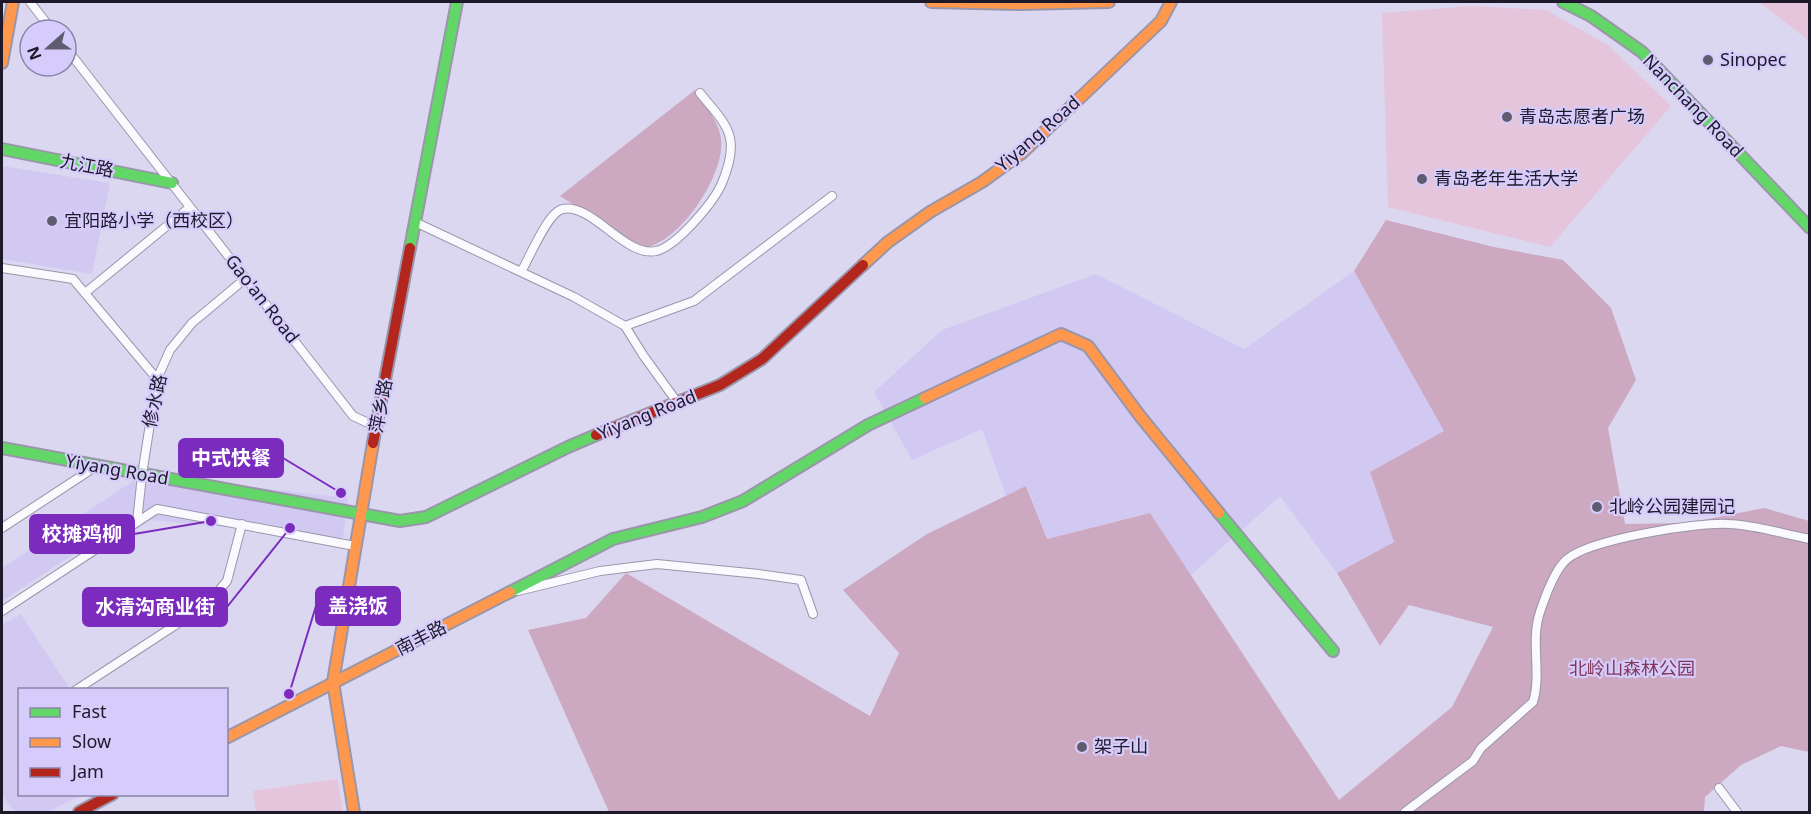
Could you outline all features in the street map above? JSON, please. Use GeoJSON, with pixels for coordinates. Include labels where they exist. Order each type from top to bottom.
{"type":"FeatureCollection","features":[{"type":"Feature","properties":{"kind":"street"},"geometry":{"type":"LineString","coordinates":[[2,63],[13,2]]}},
{"type":"Feature","properties":{"kind":"street"},"geometry":{"type":"LineString","coordinates":[[30,2],[43,18]]}},
{"type":"Feature","properties":{"kind":"street","name":"萍乡路"},"geometry":{"type":"LineString","coordinates":[[354,813],[333,682],[360,515],[457,2]]}},
{"type":"Feature","properties":{"kind":"street"},"geometry":{"type":"LineString","coordinates":[[931,2],[1035,5],[1109,2]]}},
{"type":"Feature","properties":{"kind":"street","name":"Yiyang Road"},"geometry":{"type":"LineString","coordinates":[[2,448],[360,515],[400,521],[426,517],[568,447],[720,385],[762,359],[888,242],[930,212],[982,182],[1022,153],[1161,21],[1171,2]]}},
{"type":"Feature","properties":{"kind":"street","name":"Nanchang Road"},"geometry":{"type":"LineString","coordinates":[[1569,3],[1642,52],[1809,228]]}},
{"type":"Feature","properties":{"kind":"street","name":"Gao'an Road"},"geometry":{"type":"LineString","coordinates":[[78,63],[353,416],[377,427]]}},
{"type":"Feature","properties":{"kind":"street"},"geometry":{"type":"LineString","coordinates":[[521,272],[553,214],[563,208],[578,210],[642,252],[657,251],[669,245],[693,221],[722,184],[730,153],[730,137],[724,124],[700,93]]}},
{"type":"Feature","properties":{"kind":"street","name":"九江路"},"geometry":{"type":"LineString","coordinates":[[2,149],[172,183]]}},
{"type":"Feature","properties":{"kind":"street"},"geometry":{"type":"LineString","coordinates":[[625,326],[694,301],[832,196]]}},
{"type":"Feature","properties":{"kind":"street"},"geometry":{"type":"LineString","coordinates":[[85,293],[190,207]]}},
{"type":"Feature","properties":{"kind":"street"},"geometry":{"type":"LineString","coordinates":[[415,222],[574,297],[625,326],[642,355],[677,402]]}},
{"type":"Feature","properties":{"kind":"street"},"geometry":{"type":"LineString","coordinates":[[2,268],[73,279],[157,379]]}},
{"type":"Feature","properties":{"kind":"street","name":"修水路"},"geometry":{"type":"LineString","coordinates":[[137,522],[157,379],[170,350],[192,323],[246,278]]}},
{"type":"Feature","properties":{"kind":"street","name":"南丰路"},"geometry":{"type":"LineString","coordinates":[[228,737],[613,539],[702,517],[743,501],[868,425],[1061,334],[1088,346],[1140,416],[1333,651]]}},
{"type":"Feature","properties":{"kind":"street"},"geometry":{"type":"LineString","coordinates":[[2,528],[95,467]]}},
{"type":"Feature","properties":{"kind":"street"},"geometry":{"type":"LineString","coordinates":[[2,611],[157,509],[355,546]]}},
{"type":"Feature","properties":{"kind":"street"},"geometry":{"type":"LineString","coordinates":[[1405,813],[1473,761],[1481,748],[1533,702],[1536,692],[1536,631],[1539,614],[1551,584],[1567,559],[1599,544],[1710,523],[1732,524],[1809,539]]}},
{"type":"Feature","properties":{"kind":"street"},"geometry":{"type":"LineString","coordinates":[[79,688],[174,626],[214,596],[228,581],[242,524]]}},
{"type":"Feature","properties":{"kind":"street"},"geometry":{"type":"LineString","coordinates":[[509,594],[600,571],[657,564],[801,580],[813,614]]}},
{"type":"Feature","properties":{"kind":"street"},"geometry":{"type":"LineString","coordinates":[[1719,788],[1737,813]]}},
{"type":"Feature","properties":{"kind":"street"},"geometry":{"type":"LineString","coordinates":[[79,813],[111,796]]}},
{"type":"Feature","properties":{"kind":"shaded area"},"geometry":{"type":"Polygon","coordinates":[[[1759,2],[1809,2],[1809,41],[1759,2]]]}},
{"type":"Feature","properties":{"kind":"shaded area"},"geometry":{"type":"Polygon","coordinates":[[[1471,6],[1546,10],[1609,46],[1671,106],[1550,247],[1388,207],[1382,13],[1471,6]]]}},
{"type":"Feature","properties":{"kind":"shaded area","name":"宜阳路小学（西校区）"},"geometry":{"type":"Polygon","coordinates":[[[2,166],[110,183],[92,274],[2,259],[2,166]]]}},
{"type":"Feature","properties":{"kind":"shaded area"},"geometry":{"type":"Polygon","coordinates":[[[1354,271],[1445,431],[1370,472],[1394,542],[1337,573],[1280,496],[1191,575],[1149,513],[1047,539],[1027,486],[1006,496],[982,429],[912,460],[874,392],[942,330],[1096,274],[1244,349],[1354,271]]]}},
{"type":"Feature","properties":{"kind":"shaded area"},"geometry":{"type":"Polygon","coordinates":[[[142,475],[348,498],[343,538],[129,518],[2,601],[2,568],[142,475]]]}},
{"type":"Feature","properties":{"kind":"shaded area"},"geometry":{"type":"Polygon","coordinates":[[[21,614],[69,688],[18,688],[18,796],[80,796],[48,812],[15,812],[2,795],[2,625],[21,614]]]}},
{"type":"Feature","properties":{"kind":"shaded area"},"geometry":{"type":"Polygon","coordinates":[[[337,779],[343,812],[256,812],[253,791],[337,779]]]}},
{"type":"Feature","properties":{"kind":"green space"},"geometry":{"type":"Polygon","coordinates":[[[695,90],[711,113],[720,132],[721,154],[708,189],[684,222],[670,235],[655,244],[641,248],[560,196],[695,90]]]}},
{"type":"Feature","properties":{"kind":"green space","name":"北岭山森林公园"},"geometry":{"type":"Polygon","coordinates":[[[1386,220],[1494,247],[1563,260],[1611,308],[1636,380],[1608,428],[1625,524],[1688,523],[1764,508],[1809,521],[1809,752],[1781,746],[1741,765],[1705,797],[1704,812],[609,812],[528,630],[586,618],[626,573],[870,716],[899,653],[843,590],[927,534],[1026,486],[1047,539],[1150,513],[1339,800],[1452,707],[1493,627],[1409,605],[1380,646],[1337,573],[1394,542],[1370,472],[1444,431],[1354,271],[1386,220]]]}},
{"type":"Feature","properties":{"kind":"traffic: fast"},"geometry":{"type":"LineString","coordinates":[[410,248],[457,2]]}},
{"type":"Feature","properties":{"kind":"traffic: fast"},"geometry":{"type":"LineString","coordinates":[[1563,2],[1591,16],[1642,52],[1810,228]]}},
{"type":"Feature","properties":{"kind":"traffic: fast"},"geometry":{"type":"LineString","coordinates":[[2,149],[172,183]]}},
{"type":"Feature","properties":{"kind":"traffic: fast"},"geometry":{"type":"LineString","coordinates":[[510,592],[613,539],[702,517],[743,501],[868,425],[925,398]]}},
{"type":"Feature","properties":{"kind":"traffic: fast"},"geometry":{"type":"LineString","coordinates":[[2,448],[400,521],[426,517],[596,435]]}},
{"type":"Feature","properties":{"kind":"traffic: fast"},"geometry":{"type":"LineString","coordinates":[[1219,513],[1333,651]]}},
{"type":"Feature","properties":{"kind":"traffic: slow"},"geometry":{"type":"LineString","coordinates":[[2,63],[13,2]]}},
{"type":"Feature","properties":{"kind":"traffic: slow"},"geometry":{"type":"LineString","coordinates":[[931,2],[1020,4],[1109,2]]}},
{"type":"Feature","properties":{"kind":"traffic: slow"},"geometry":{"type":"LineString","coordinates":[[863,265],[888,242],[930,212],[982,182],[1022,153],[1161,21],[1171,2]]}},
{"type":"Feature","properties":{"kind":"traffic: slow"},"geometry":{"type":"LineString","coordinates":[[925,398],[1061,334],[1088,346],[1140,416],[1219,513]]}},
{"type":"Feature","properties":{"kind":"traffic: slow"},"geometry":{"type":"LineString","coordinates":[[354,812],[333,682],[373,443]]}},
{"type":"Feature","properties":{"kind":"traffic: slow"},"geometry":{"type":"LineString","coordinates":[[228,737],[510,592]]}},
{"type":"Feature","properties":{"kind":"traffic: jam"},"geometry":{"type":"LineString","coordinates":[[373,443],[410,248]]}},
{"type":"Feature","properties":{"kind":"traffic: jam"},"geometry":{"type":"LineString","coordinates":[[596,435],[720,385],[762,359],[863,265]]}},
{"type":"Feature","properties":{"kind":"traffic: jam"},"geometry":{"type":"LineString","coordinates":[[79,812],[109,796]]}},
{"type":"Feature","properties":{"kind":"place","name":"Sinopec"},"geometry":{"type":"Point","coordinates":[1708,60]}},
{"type":"Feature","properties":{"kind":"place","name":"青岛志愿者广场"},"geometry":{"type":"Point","coordinates":[1507,117]}},
{"type":"Feature","properties":{"kind":"place","name":"青岛老年生活大学"},"geometry":{"type":"Point","coordinates":[1422,179]}},
{"type":"Feature","properties":{"kind":"place","name":"宜阳路小学（西校区）"},"geometry":{"type":"Point","coordinates":[52,221]}},
{"type":"Feature","properties":{"kind":"place","name":"中式快餐"},"geometry":{"type":"Point","coordinates":[341,493]}},
{"type":"Feature","properties":{"kind":"place","name":"北岭公园建园记"},"geometry":{"type":"Point","coordinates":[1597,507]}},
{"type":"Feature","properties":{"kind":"place","name":"校摊鸡柳"},"geometry":{"type":"Point","coordinates":[211,521]}},
{"type":"Feature","properties":{"kind":"place","name":"水清沟商业街"},"geometry":{"type":"Point","coordinates":[290,528]}},
{"type":"Feature","properties":{"kind":"place","name":"盖浇饭"},"geometry":{"type":"Point","coordinates":[289,694]}},
{"type":"Feature","properties":{"kind":"place","name":"架子山"},"geometry":{"type":"Point","coordinates":[1082,747]}}]}
